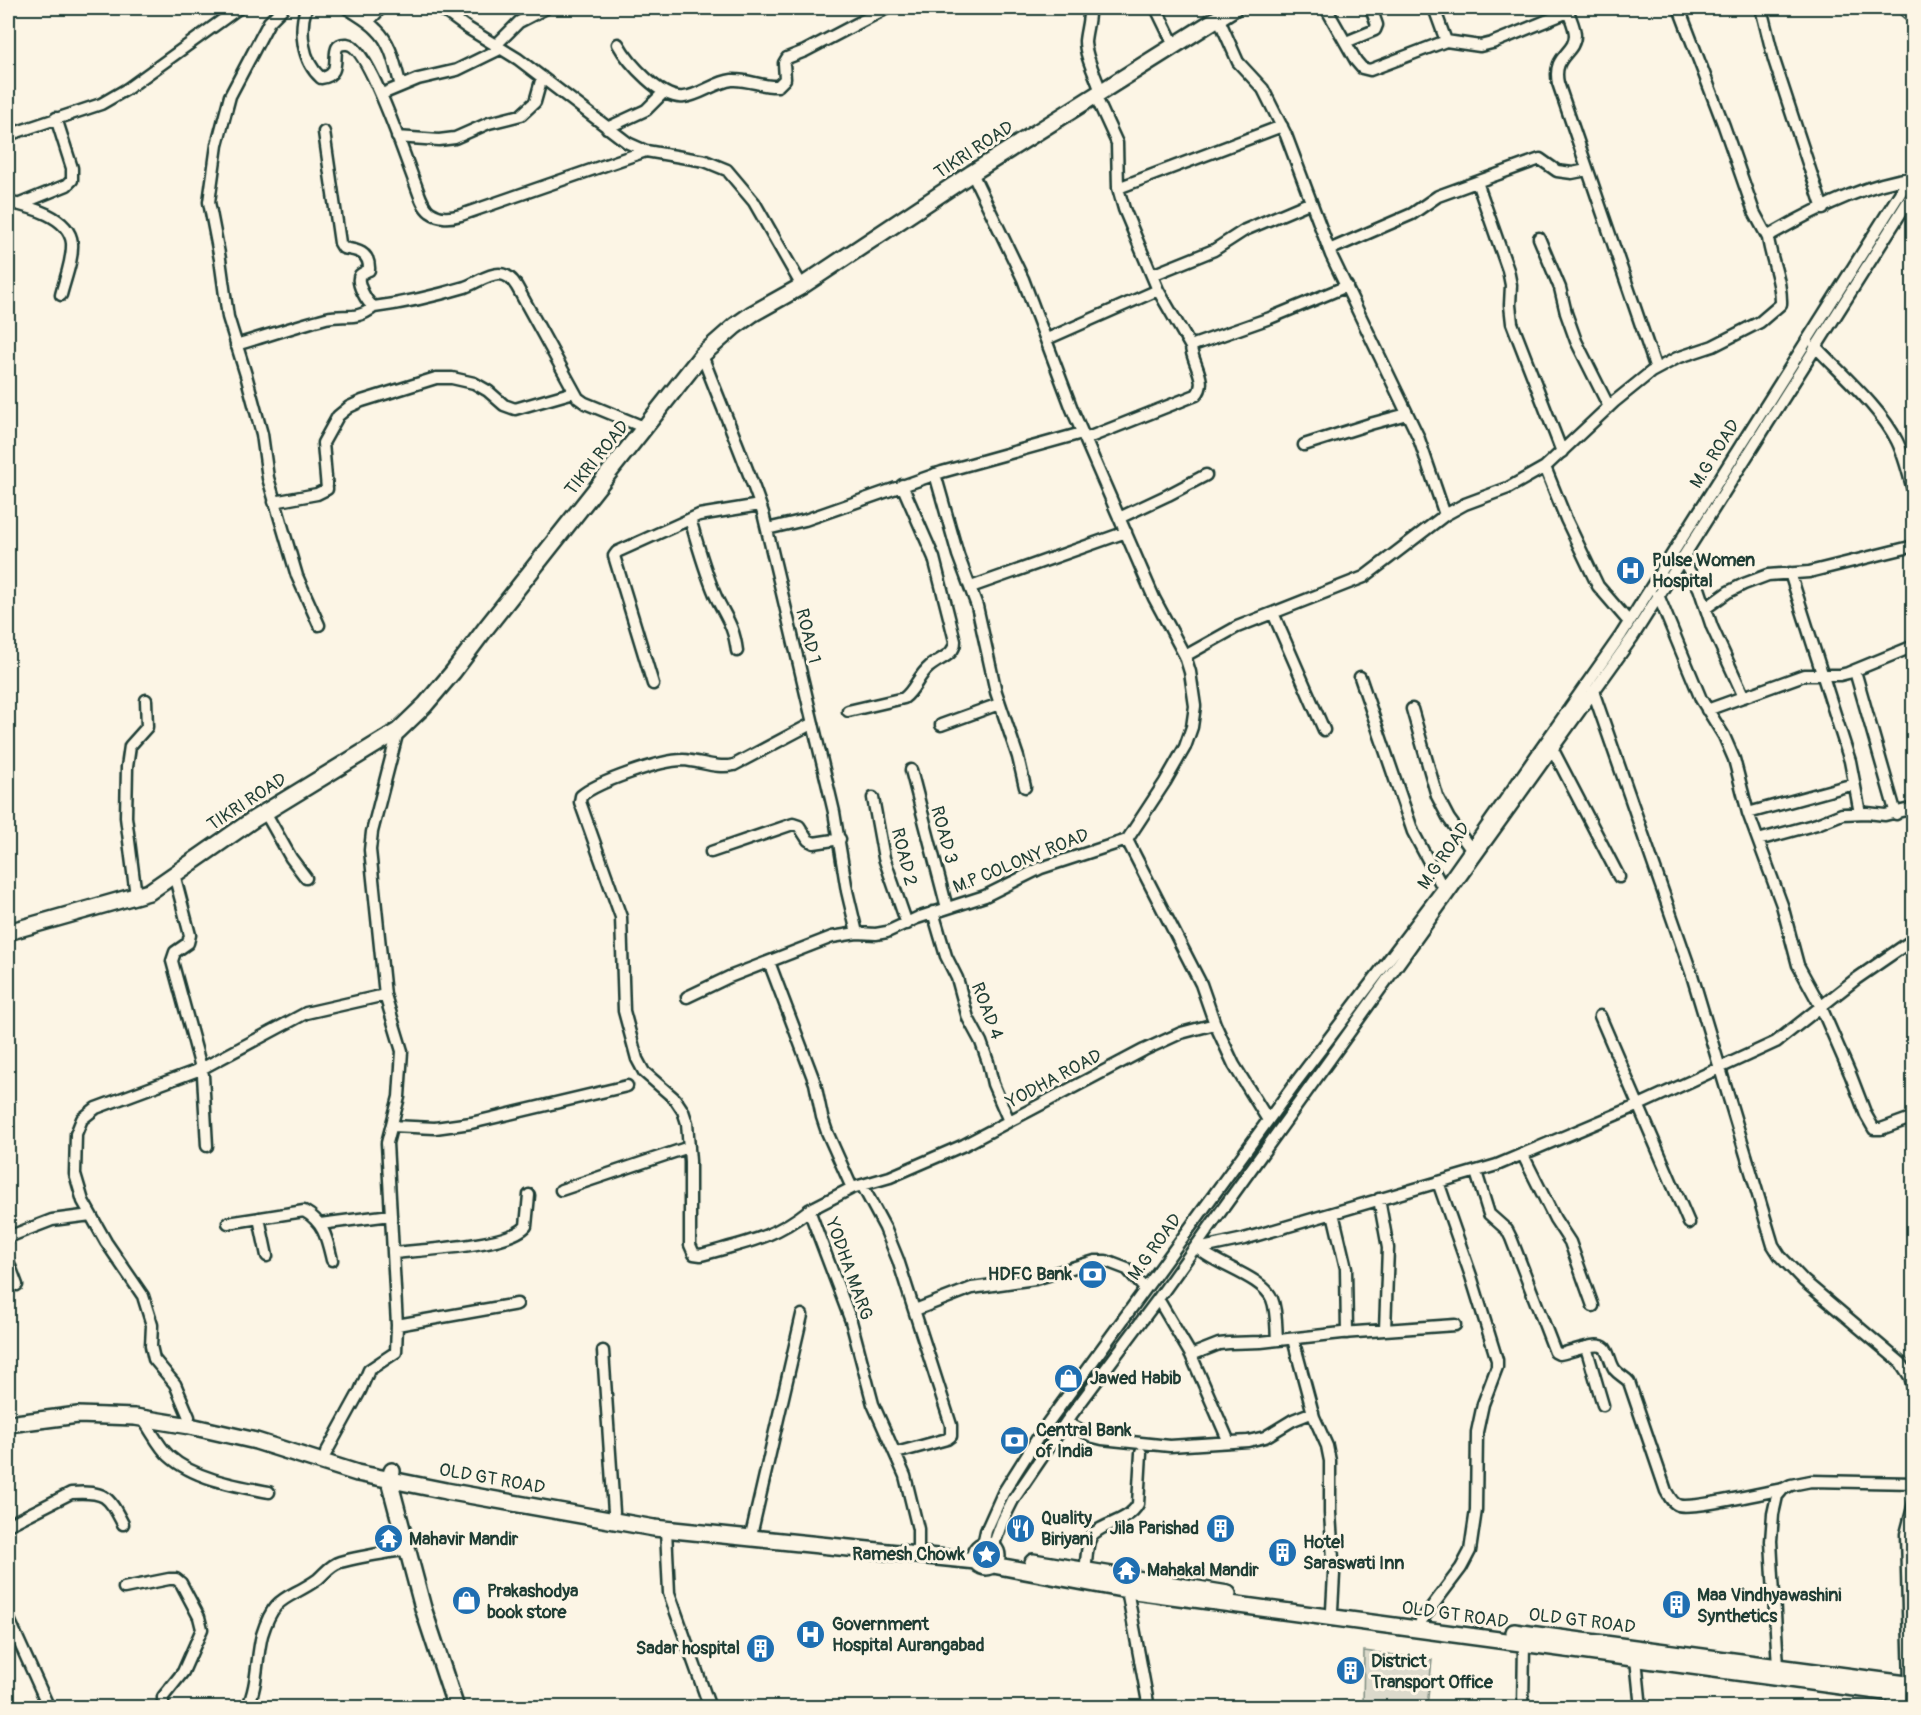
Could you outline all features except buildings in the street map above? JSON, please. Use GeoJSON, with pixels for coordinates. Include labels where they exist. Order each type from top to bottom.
{"type":"FeatureCollection","features":[{"type":"Feature","properties":{"kind":"highway"},"geometry":{"type":"LineString","coordinates":[[1908,8],[1914,13]]}},
{"type":"Feature","properties":{"kind":"main road","name":"TIKRI ROAD"},"geometry":{"type":"LineString","coordinates":[[8,932],[149,892],[266,812],[398,731],[425,705],[453,672],[702,355],[735,326],[802,286],[972,173],[1234,8]]}},
{"type":"Feature","properties":{"kind":"main road","name":"OLD GT ROAD"},"geometry":{"type":"LineString","coordinates":[[8,1417],[79,1407],[132,1410],[189,1417],[260,1433],[391,1475],[666,1530],[918,1552],[987,1554],[1332,1610],[1778,1667],[1912,1688]]}},
{"type":"Feature","properties":{"kind":"main road","name":"OLD GT ROAD"},"geometry":{"type":"LineString","coordinates":[[8,1424],[78,1415],[142,1418],[256,1441],[357,1473],[391,1475],[614,1512],[918,1552]]}},
{"type":"Feature","properties":{"kind":"main road"},"geometry":{"type":"LineString","coordinates":[[391,1475],[423,1608],[456,1707]]}},
{"type":"Feature","properties":{"kind":"main road","name":"OLD GT ROAD"},"geometry":{"type":"LineString","coordinates":[[987,1554],[1127,1590],[1636,1659],[1893,1700],[1912,1688]]}},
{"type":"Feature","properties":{"kind":"street"},"geometry":{"type":"LineString","coordinates":[[8,135],[101,104],[128,89],[239,8]]}},
{"type":"Feature","properties":{"kind":"street"},"geometry":{"type":"LineString","coordinates":[[283,8],[269,22],[230,96],[220,132],[209,195],[226,306],[261,434],[274,502],[297,576],[319,625]]}},
{"type":"Feature","properties":{"kind":"street"},"geometry":{"type":"LineString","coordinates":[[306,8],[302,26],[304,45],[309,62],[318,76],[326,77],[336,70],[336,52],[339,47],[350,44],[357,50],[382,94],[427,210],[441,217],[449,218],[646,151]]}},
{"type":"Feature","properties":{"kind":"street"},"geometry":{"type":"LineString","coordinates":[[347,8],[379,31],[386,42],[401,86]]}},
{"type":"Feature","properties":{"kind":"street"},"geometry":{"type":"LineString","coordinates":[[368,22],[381,8]]}},
{"type":"Feature","properties":{"kind":"street"},"geometry":{"type":"LineString","coordinates":[[440,8],[542,78],[628,143],[646,151],[705,161],[727,170],[754,202],[802,286]]}},
{"type":"Feature","properties":{"kind":"street"},"geometry":{"type":"LineString","coordinates":[[382,94],[418,79],[457,70],[498,48],[519,22],[546,8]]}},
{"type":"Feature","properties":{"kind":"street"},"geometry":{"type":"LineString","coordinates":[[618,44],[633,65],[664,92],[676,97],[684,97],[731,80],[778,86],[785,79],[784,63],[787,58],[887,8]]}},
{"type":"Feature","properties":{"kind":"street"},"geometry":{"type":"LineString","coordinates":[[767,529],[805,520],[935,474],[1083,436],[1188,400],[1201,390],[1202,384],[1191,354],[1191,347],[1158,290],[1128,220],[1118,188],[1117,143],[1098,93],[1086,48],[1089,8]]}},
{"type":"Feature","properties":{"kind":"street"},"geometry":{"type":"LineString","coordinates":[[1156,8],[1174,45]]}},
{"type":"Feature","properties":{"kind":"street"},"geometry":{"type":"LineString","coordinates":[[1326,8],[1362,68],[1370,70],[1446,41],[1480,46],[1492,43],[1567,10],[1575,39],[1561,58],[1556,75],[1656,369]]}},
{"type":"Feature","properties":{"kind":"street"},"geometry":{"type":"LineString","coordinates":[[1346,42],[1375,30],[1377,25],[1371,8]]}},
{"type":"Feature","properties":{"kind":"street"},"geometry":{"type":"LineString","coordinates":[[1434,8],[1446,41]]}},
{"type":"Feature","properties":{"kind":"street"},"geometry":{"type":"LineString","coordinates":[[1185,656],[1238,627],[1364,577],[1445,515],[1465,504],[1508,488],[1545,468],[1636,382],[1677,358],[1713,346],[1760,322],[1781,304],[1782,294],[1768,238],[1754,212],[1721,117],[1679,8]]}},
{"type":"Feature","properties":{"kind":"street"},"geometry":{"type":"LineString","coordinates":[[1761,8],[1774,60],[1823,209]]}},
{"type":"Feature","properties":{"kind":"street"},"geometry":{"type":"LineString","coordinates":[[1218,17],[1238,62],[1263,89],[1282,126],[1329,250],[1418,436],[1445,515]]}},
{"type":"Feature","properties":{"kind":"street"},"geometry":{"type":"LineString","coordinates":[[397,136],[439,140],[455,138],[489,123],[521,114],[536,102],[542,78]]}},
{"type":"Feature","properties":{"kind":"street"},"geometry":{"type":"LineString","coordinates":[[607,128],[646,110],[664,92]]}},
{"type":"Feature","properties":{"kind":"street"},"geometry":{"type":"LineString","coordinates":[[19,205],[67,185],[72,180],[72,168],[56,118]]}},
{"type":"Feature","properties":{"kind":"street"},"geometry":{"type":"LineString","coordinates":[[1118,188],[1282,126]]}},
{"type":"Feature","properties":{"kind":"street"},"geometry":{"type":"LineString","coordinates":[[324,132],[340,243],[343,248],[359,250],[368,260],[369,270],[359,278],[366,299],[374,307]]}},
{"type":"Feature","properties":{"kind":"street"},"geometry":{"type":"LineString","coordinates":[[1329,250],[1412,214],[1438,196],[1540,159],[1564,173],[1587,170]]}},
{"type":"Feature","properties":{"kind":"street"},"geometry":{"type":"LineString","coordinates":[[972,173],[1023,279],[1083,436],[1154,598],[1185,656],[1195,706],[1192,727],[1185,747],[1165,782],[1127,840],[1201,984],[1215,1024],[1234,1065],[1268,1120]]}},
{"type":"Feature","properties":{"kind":"street"},"geometry":{"type":"LineString","coordinates":[[1768,238],[1782,228],[1823,209],[1888,181],[1912,175]]}},
{"type":"Feature","properties":{"kind":"street","name":"M.G ROAD"},"geometry":{"type":"LineString","coordinates":[[987,1554],[986,1531],[994,1511],[1017,1469],[1042,1431],[1268,1120],[1443,888],[1470,848],[1494,822],[1552,748],[1593,691],[1630,627],[1891,205],[1912,175]]}},
{"type":"Feature","properties":{"kind":"street"},"geometry":{"type":"LineString","coordinates":[[1477,182],[1508,270],[1511,285],[1510,313],[1516,335],[1562,452]]}},
{"type":"Feature","properties":{"kind":"street","name":"M.G ROAD"},"geometry":{"type":"LineString","coordinates":[[987,1554],[1013,1500],[1066,1422],[1196,1249],[1630,627],[1658,595],[1914,192]]}},
{"type":"Feature","properties":{"kind":"street"},"geometry":{"type":"LineString","coordinates":[[8,202],[31,207],[61,223],[68,232],[72,244],[61,295]]}},
{"type":"Feature","properties":{"kind":"street"},"geometry":{"type":"LineString","coordinates":[[1152,275],[1214,250],[1245,230],[1311,202]]}},
{"type":"Feature","properties":{"kind":"street"},"geometry":{"type":"LineString","coordinates":[[1539,238],[1560,288],[1576,342],[1609,407]]}},
{"type":"Feature","properties":{"kind":"street"},"geometry":{"type":"LineString","coordinates":[[236,345],[329,318],[356,317],[374,307],[408,302],[468,286],[490,276],[506,275],[517,287],[574,392],[585,403],[646,428]]}},
{"type":"Feature","properties":{"kind":"street"},"geometry":{"type":"LineString","coordinates":[[1191,347],[1347,286]]}},
{"type":"Feature","properties":{"kind":"street"},"geometry":{"type":"LineString","coordinates":[[1047,339],[1158,290]]}},
{"type":"Feature","properties":{"kind":"street"},"geometry":{"type":"LineString","coordinates":[[1815,346],[1883,418],[1902,451],[1914,494]]}},
{"type":"Feature","properties":{"kind":"street","name":"ROAD 1"},"geometry":{"type":"LineString","coordinates":[[702,355],[760,504],[767,529],[840,839],[857,933]]}},
{"type":"Feature","properties":{"kind":"street"},"geometry":{"type":"LineString","coordinates":[[274,502],[317,494],[327,489],[323,443],[342,412],[362,401],[436,378],[452,378],[474,384],[515,410],[574,392]]}},
{"type":"Feature","properties":{"kind":"street"},"geometry":{"type":"LineString","coordinates":[[1304,445],[1407,414]]}},
{"type":"Feature","properties":{"kind":"street"},"geometry":{"type":"LineString","coordinates":[[1545,468],[1566,519],[1599,586],[1630,627]]}},
{"type":"Feature","properties":{"kind":"street"},"geometry":{"type":"LineString","coordinates":[[935,474],[958,555],[971,587],[999,704],[1018,757],[1025,787]]}},
{"type":"Feature","properties":{"kind":"street"},"geometry":{"type":"LineString","coordinates":[[1119,518],[1206,474]]}},
{"type":"Feature","properties":{"kind":"street"},"geometry":{"type":"LineString","coordinates":[[848,711],[904,698],[910,693],[922,673],[955,649],[937,568],[902,485]]}},
{"type":"Feature","properties":{"kind":"street"},"geometry":{"type":"LineString","coordinates":[[654,684],[614,556],[617,552],[690,519],[709,513],[760,504]]}},
{"type":"Feature","properties":{"kind":"street"},"geometry":{"type":"LineString","coordinates":[[690,519],[717,599],[730,620],[737,651]]}},
{"type":"Feature","properties":{"kind":"street"},"geometry":{"type":"LineString","coordinates":[[971,587],[1126,532]]}},
{"type":"Feature","properties":{"kind":"street"},"geometry":{"type":"LineString","coordinates":[[1706,608],[1721,596],[1768,575],[1809,572],[1914,546]]}},
{"type":"Feature","properties":{"kind":"street"},"geometry":{"type":"LineString","coordinates":[[1682,558],[1699,588],[1713,627],[1744,697]]}},
{"type":"Feature","properties":{"kind":"street"},"geometry":{"type":"LineString","coordinates":[[1790,573],[1850,761],[1860,813]]}},
{"type":"Feature","properties":{"kind":"street"},"geometry":{"type":"LineString","coordinates":[[1658,595],[1707,710],[1724,736],[1734,759],[1748,813],[1782,905],[1798,965],[1821,1007],[1866,1115],[1874,1129],[1881,1129],[1914,1117]]}},
{"type":"Feature","properties":{"kind":"street"},"geometry":{"type":"LineString","coordinates":[[1272,613],[1324,730]]}},
{"type":"Feature","properties":{"kind":"street"},"geometry":{"type":"LineString","coordinates":[[1707,710],[1804,675],[1840,675],[1855,671],[1914,646]]}},
{"type":"Feature","properties":{"kind":"street"},"geometry":{"type":"LineString","coordinates":[[1855,671],[1896,814]]}},
{"type":"Feature","properties":{"kind":"street"},"geometry":{"type":"LineString","coordinates":[[1360,677],[1413,832],[1443,888]]}},
{"type":"Feature","properties":{"kind":"street"},"geometry":{"type":"LineString","coordinates":[[1593,691],[1683,948],[1773,1245],[1780,1256],[1804,1281],[1910,1369],[1914,1391]]}},
{"type":"Feature","properties":{"kind":"street"},"geometry":{"type":"LineString","coordinates":[[136,896],[126,818],[127,766],[130,746],[147,727],[146,700]]}},
{"type":"Feature","properties":{"kind":"street"},"geometry":{"type":"LineString","coordinates":[[941,724],[999,704]]}},
{"type":"Feature","properties":{"kind":"street"},"geometry":{"type":"LineString","coordinates":[[1412,709],[1437,796],[1449,819],[1470,848]]}},
{"type":"Feature","properties":{"kind":"street","name":"YODHA MARG"},"geometry":{"type":"LineString","coordinates":[[813,723],[734,765],[723,766],[682,760],[665,762],[602,785],[581,796],[582,810],[621,917],[624,1011],[637,1059],[644,1072],[675,1099],[687,1123],[690,1245],[694,1254],[701,1255],[762,1239],[795,1221],[809,1210],[851,1321],[873,1404],[896,1453],[911,1495],[918,1528],[918,1552]]}},
{"type":"Feature","properties":{"kind":"street"},"geometry":{"type":"LineString","coordinates":[[326,1453],[369,1370],[396,1352],[397,1325],[387,1143],[399,1098],[402,1051],[385,995],[370,850],[372,832],[398,731]]}},
{"type":"Feature","properties":{"kind":"street"},"geometry":{"type":"LineString","coordinates":[[1552,748],[1619,877]]}},
{"type":"Feature","properties":{"kind":"street","name":"ROAD 3"},"geometry":{"type":"LineString","coordinates":[[910,770],[946,908]]}},
{"type":"Feature","properties":{"kind":"street"},"geometry":{"type":"LineString","coordinates":[[1748,813],[1854,784]]}},
{"type":"Feature","properties":{"kind":"street","name":"ROAD 2"},"geometry":{"type":"LineString","coordinates":[[873,798],[884,858],[907,924]]}},
{"type":"Feature","properties":{"kind":"street"},"geometry":{"type":"LineString","coordinates":[[1758,840],[1817,824],[1842,814],[1885,815],[1914,808]]}},
{"type":"Feature","properties":{"kind":"street"},"geometry":{"type":"LineString","coordinates":[[266,812],[291,858],[306,878]]}},
{"type":"Feature","properties":{"kind":"street"},"geometry":{"type":"LineString","coordinates":[[711,852],[793,824],[799,826],[808,840],[814,843],[840,839]]}},
{"type":"Feature","properties":{"kind":"street","name":"M.P COLONY ROAD"},"geometry":{"type":"LineString","coordinates":[[687,997],[729,977],[832,937],[857,933],[876,934],[907,924],[933,912],[985,896],[1041,868],[1127,840]]}},
{"type":"Feature","properties":{"kind":"street"},"geometry":{"type":"LineString","coordinates":[[174,874],[190,935],[188,943],[175,952],[172,961],[203,1075],[207,1146]]}},
{"type":"Feature","properties":{"kind":"street","name":"ROAD 4"},"geometry":{"type":"LineString","coordinates":[[933,912],[946,956],[957,978],[968,1018],[981,1042],[993,1084],[1009,1121]]}},
{"type":"Feature","properties":{"kind":"street"},"geometry":{"type":"LineString","coordinates":[[1196,1249],[1244,1239],[1476,1172],[1523,1155],[1639,1105],[1776,1041],[1856,979],[1914,939]]}},
{"type":"Feature","properties":{"kind":"street"},"geometry":{"type":"LineString","coordinates":[[769,962],[815,1083],[827,1132],[857,1186],[885,1228],[915,1310],[951,1430],[951,1436],[947,1439],[896,1453]]}},
{"type":"Feature","properties":{"kind":"street"},"geometry":{"type":"LineString","coordinates":[[189,1417],[175,1384],[154,1359],[151,1346],[152,1325],[143,1296],[106,1242],[83,1201],[75,1174],[76,1134],[82,1119],[96,1108],[201,1069],[306,1013],[385,995]]}},
{"type":"Feature","properties":{"kind":"street"},"geometry":{"type":"LineString","coordinates":[[1600,1016],[1689,1223]]}},
{"type":"Feature","properties":{"kind":"street","name":"YODHA ROAD"},"geometry":{"type":"LineString","coordinates":[[809,1210],[857,1186],[879,1181],[970,1143],[1164,1041],[1215,1024]]}},
{"type":"Feature","properties":{"kind":"street"},"geometry":{"type":"LineString","coordinates":[[392,1126],[435,1128],[471,1124],[627,1086]]}},
{"type":"Feature","properties":{"kind":"street"},"geometry":{"type":"LineString","coordinates":[[561,1190],[689,1147]]}},
{"type":"Feature","properties":{"kind":"street"},"geometry":{"type":"LineString","coordinates":[[1523,1155],[1570,1242],[1593,1305]]}},
{"type":"Feature","properties":{"kind":"street"},"geometry":{"type":"LineString","coordinates":[[1476,1172],[1489,1214],[1511,1238],[1555,1352],[1559,1354],[1596,1344],[1602,1345],[1611,1358],[1615,1370],[1629,1382],[1666,1491],[1675,1503],[1680,1506],[1696,1505],[1783,1489],[1811,1481],[1914,1483]]}},
{"type":"Feature","properties":{"kind":"street"},"geometry":{"type":"LineString","coordinates":[[1421,1621],[1461,1568],[1470,1551],[1476,1509],[1477,1432],[1483,1404],[1497,1367],[1497,1360],[1471,1275],[1438,1182]]}},
{"type":"Feature","properties":{"kind":"street"},"geometry":{"type":"LineString","coordinates":[[393,1253],[482,1243],[517,1234],[526,1226],[529,1195]]}},
{"type":"Feature","properties":{"kind":"street"},"geometry":{"type":"LineString","coordinates":[[1379,1199],[1388,1248],[1385,1330]]}},
{"type":"Feature","properties":{"kind":"street"},"geometry":{"type":"LineString","coordinates":[[228,1223],[304,1211],[320,1224],[325,1233],[332,1260]]}},
{"type":"Feature","properties":{"kind":"street"},"geometry":{"type":"LineString","coordinates":[[1333,1213],[1346,1268],[1347,1333]]}},
{"type":"Feature","properties":{"kind":"street"},"geometry":{"type":"LineString","coordinates":[[8,1237],[52,1220],[91,1215]]}},
{"type":"Feature","properties":{"kind":"street"},"geometry":{"type":"LineString","coordinates":[[320,1224],[391,1215]]}},
{"type":"Feature","properties":{"kind":"street"},"geometry":{"type":"LineString","coordinates":[[259,1218],[267,1257]]}},
{"type":"Feature","properties":{"kind":"street"},"geometry":{"type":"LineString","coordinates":[[1196,1249],[1244,1275],[1268,1292],[1272,1300],[1277,1341]]}},
{"type":"Feature","properties":{"kind":"street"},"geometry":{"type":"LineString","coordinates":[[8,1261],[17,1285]]}},
{"type":"Feature","properties":{"kind":"street"},"geometry":{"type":"LineString","coordinates":[[915,1310],[972,1288],[1035,1279],[1095,1261],[1106,1261],[1126,1269],[1145,1289]]}},
{"type":"Feature","properties":{"kind":"street"},"geometry":{"type":"LineString","coordinates":[[1158,1299],[1191,1354],[1230,1442]]}},
{"type":"Feature","properties":{"kind":"street"},"geometry":{"type":"LineString","coordinates":[[397,1325],[517,1304]]}},
{"type":"Feature","properties":{"kind":"street"},"geometry":{"type":"LineString","coordinates":[[752,1531],[802,1315]]}},
{"type":"Feature","properties":{"kind":"street"},"geometry":{"type":"LineString","coordinates":[[1191,1354],[1219,1344],[1455,1325]]}},
{"type":"Feature","properties":{"kind":"street"},"geometry":{"type":"LineString","coordinates":[[1293,1339],[1313,1412],[1327,1446],[1330,1461],[1330,1514],[1334,1574],[1332,1610]]}},
{"type":"Feature","properties":{"kind":"street"},"geometry":{"type":"LineString","coordinates":[[1586,1347],[1603,1404]]}},
{"type":"Feature","properties":{"kind":"street"},"geometry":{"type":"LineString","coordinates":[[603,1352],[614,1512]]}},
{"type":"Feature","properties":{"kind":"street"},"geometry":{"type":"LineString","coordinates":[[1066,1422],[1094,1437],[1119,1442],[1170,1446],[1248,1441],[1265,1437],[1293,1420],[1313,1412]]}},
{"type":"Feature","properties":{"kind":"street"},"geometry":{"type":"LineString","coordinates":[[142,1418],[168,1455],[185,1467],[226,1483],[269,1492]]}},
{"type":"Feature","properties":{"kind":"street"},"geometry":{"type":"LineString","coordinates":[[1085,1570],[1091,1536],[1128,1516],[1138,1504],[1141,1453]]}},
{"type":"Feature","properties":{"kind":"street"},"geometry":{"type":"LineString","coordinates":[[1778,1667],[1778,1634],[1771,1541],[1774,1504],[1783,1489]]}},
{"type":"Feature","properties":{"kind":"street"},"geometry":{"type":"LineString","coordinates":[[8,1525],[71,1493],[82,1492],[107,1498],[123,1524]]}},
{"type":"Feature","properties":{"kind":"street"},"geometry":{"type":"LineString","coordinates":[[1912,1688],[1906,1534],[1914,1503]]}},
{"type":"Feature","properties":{"kind":"street"},"geometry":{"type":"LineString","coordinates":[[666,1530],[669,1593],[710,1707]]}},
{"type":"Feature","properties":{"kind":"street"},"geometry":{"type":"LineString","coordinates":[[250,1706],[262,1636],[272,1611],[285,1596],[318,1579],[334,1564],[408,1549]]}},
{"type":"Feature","properties":{"kind":"street"},"geometry":{"type":"LineString","coordinates":[[123,1588],[169,1579],[176,1580],[181,1583],[200,1617],[202,1629],[199,1638],[183,1672],[163,1696],[163,1707]]}},
{"type":"Feature","properties":{"kind":"street"},"geometry":{"type":"LineString","coordinates":[[1127,1590],[1149,1707]]}},
{"type":"Feature","properties":{"kind":"street"},"geometry":{"type":"LineString","coordinates":[[8,1617],[49,1707]]}},
{"type":"Feature","properties":{"kind":"street"},"geometry":{"type":"LineString","coordinates":[[1523,1707],[1524,1644]]}},
{"type":"Feature","properties":{"kind":"street"},"geometry":{"type":"LineString","coordinates":[[1636,1659],[1641,1707]]}},
{"type":"Feature","properties":{"kind":"shaded area"},"geometry":{"type":"Polygon","coordinates":[[[1364,1651],[1432,1660],[1427,1707],[1363,1707],[1364,1651]]]}},
{"type":"Feature","properties":{"kind":"place","name":"Pulse Women Hospital"},"geometry":{"type":"Point","coordinates":[1631,570]}},
{"type":"Feature","properties":{"kind":"place","name":"HDFC Bank"},"geometry":{"type":"Point","coordinates":[1093,1274]}},
{"type":"Feature","properties":{"kind":"place","name":"Jawed Habib"},"geometry":{"type":"Point","coordinates":[1069,1378]}},
{"type":"Feature","properties":{"kind":"place","name":"Central Bank of India"},"geometry":{"type":"Point","coordinates":[1015,1440]}},
{"type":"Feature","properties":{"kind":"place","name":"Quality Biriyani"},"geometry":{"type":"Point","coordinates":[1020,1528]}},
{"type":"Feature","properties":{"kind":"place","name":"Jila Parishad"},"geometry":{"type":"Point","coordinates":[1220,1528]}},
{"type":"Feature","properties":{"kind":"place","name":"Mahavir Mandir"},"geometry":{"type":"Point","coordinates":[388,1539]}},
{"type":"Feature","properties":{"kind":"place","name":"Hotel Saraswati Inn"},"geometry":{"type":"Point","coordinates":[1282,1552]}},
{"type":"Feature","properties":{"kind":"place","name":"Ramesh Chowk"},"geometry":{"type":"Point","coordinates":[986,1554]}},
{"type":"Feature","properties":{"kind":"place","name":"Mahakal Mandir"},"geometry":{"type":"Point","coordinates":[1126,1570]}},
{"type":"Feature","properties":{"kind":"place","name":"Prakashodya book store"},"geometry":{"type":"Point","coordinates":[466,1601]}},
{"type":"Feature","properties":{"kind":"place","name":"Maa Vindhyawashini Synthetics"},"geometry":{"type":"Point","coordinates":[1676,1605]}},
{"type":"Feature","properties":{"kind":"place","name":"Government Hospital Aurangabad"},"geometry":{"type":"Point","coordinates":[811,1634]}},
{"type":"Feature","properties":{"kind":"place","name":"Sadar hospital"},"geometry":{"type":"Point","coordinates":[761,1648]}},
{"type":"Feature","properties":{"kind":"place","name":"District Transport Office"},"geometry":{"type":"Point","coordinates":[1350,1671]}}]}
